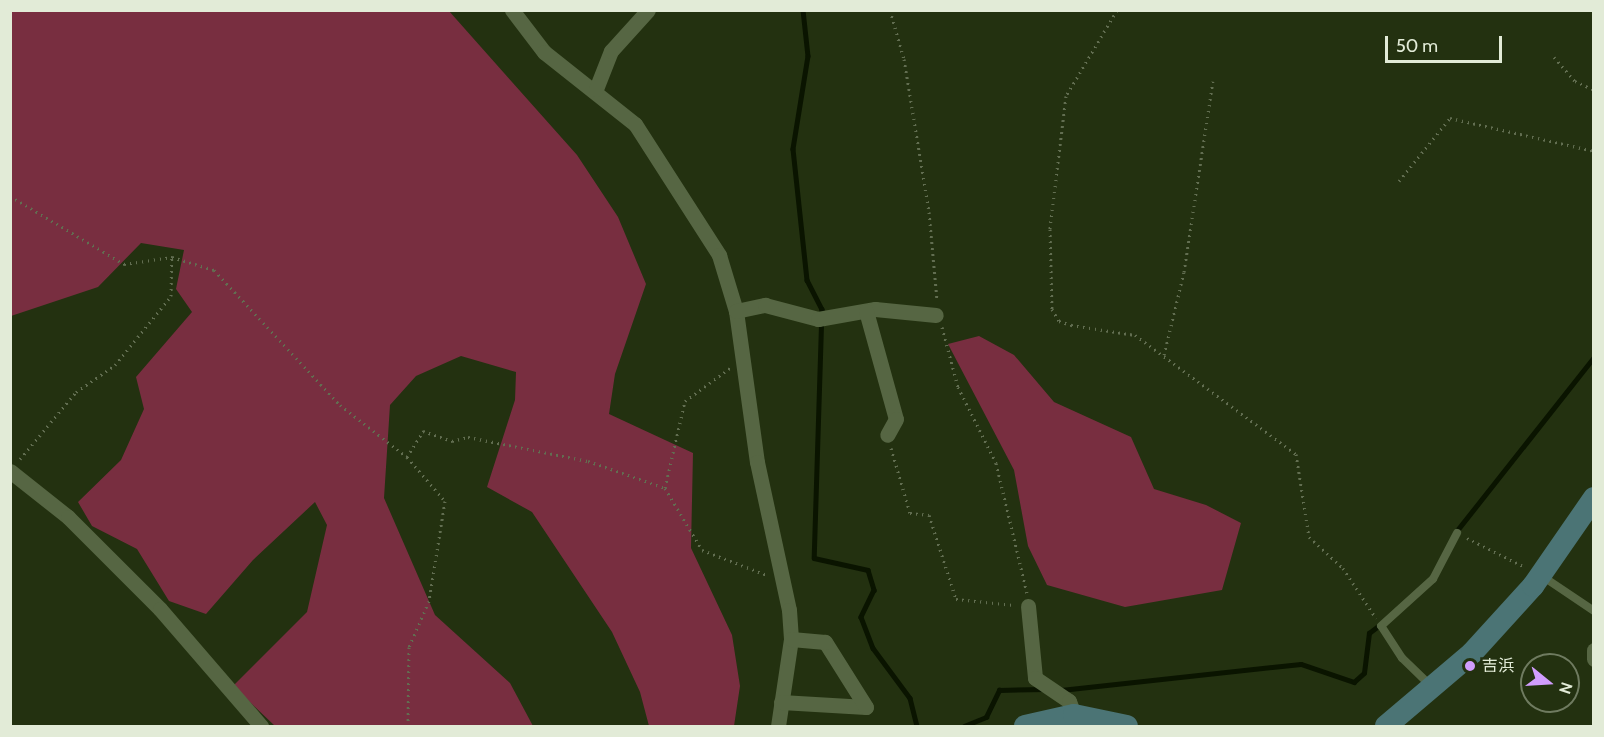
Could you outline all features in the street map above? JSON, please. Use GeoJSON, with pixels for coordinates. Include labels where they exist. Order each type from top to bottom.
{"type":"FeatureCollection","features":[{"type":"Feature","properties":{"kind":"street"},"geometry":{"type":"LineString","coordinates":[[596,89],[611,51],[648,10]]}},
{"type":"Feature","properties":{"kind":"street"},"geometry":{"type":"LineString","coordinates":[[518,12],[544,52],[596,89],[650,145],[720,255],[736,311],[757,462],[782,576],[790,639],[778,726]]}},
{"type":"Feature","properties":{"kind":"street"},"geometry":{"type":"LineString","coordinates":[[736,311],[778,305],[818,319],[866,311],[936,315]]}},
{"type":"Feature","properties":{"kind":"street"},"geometry":{"type":"LineString","coordinates":[[866,311],[896,419],[887,435]]}},
{"type":"Feature","properties":{"kind":"street"},"geometry":{"type":"LineString","coordinates":[[14,467],[68,517],[160,609],[261,726]]}},
{"type":"Feature","properties":{"kind":"street"},"geometry":{"type":"LineString","coordinates":[[1386,726],[1472,653],[1540,575],[1593,498]]}},
{"type":"Feature","properties":{"kind":"street"},"geometry":{"type":"LineString","coordinates":[[1028,606],[1035,678],[1070,701],[1074,715]]}},
{"type":"Feature","properties":{"kind":"street"},"geometry":{"type":"LineString","coordinates":[[781,702],[866,707],[825,642],[790,639]]}},
{"type":"Feature","properties":{"kind":"street"},"geometry":{"type":"LineString","coordinates":[[1593,650],[1593,659]]}},
{"type":"Feature","properties":{"kind":"street"},"geometry":{"type":"LineString","coordinates":[[1025,726],[1074,715],[1127,726]]}},
{"type":"Feature","properties":{"kind":"lane"},"geometry":{"type":"LineString","coordinates":[[1432,687],[1402,658],[1381,626],[1433,579],[1457,533]]}},
{"type":"Feature","properties":{"kind":"lane"},"geometry":{"type":"LineString","coordinates":[[1540,575],[1593,611]]}},
{"type":"Feature","properties":{"kind":"path"},"geometry":{"type":"LineString","coordinates":[[887,435],[910,513],[929,515],[956,599],[1028,606],[996,463],[958,387],[936,315],[932,227],[904,59],[890,10]]}},
{"type":"Feature","properties":{"kind":"path"},"geometry":{"type":"LineString","coordinates":[[1117,10],[1066,96],[1050,229],[1052,309],[1059,321],[1135,335],[1296,454],[1309,537],[1343,568],[1381,626]]}},
{"type":"Feature","properties":{"kind":"path"},"geometry":{"type":"LineString","coordinates":[[1554,57],[1575,81],[1593,90]]}},
{"type":"Feature","properties":{"kind":"path"},"geometry":{"type":"LineString","coordinates":[[1164,355],[1184,272],[1213,81]]}},
{"type":"Feature","properties":{"kind":"path"},"geometry":{"type":"LineString","coordinates":[[1399,181],[1450,118],[1593,151]]}},
{"type":"Feature","properties":{"kind":"path"},"geometry":{"type":"LineString","coordinates":[[10,196],[124,264],[172,257],[214,270],[340,405],[407,457],[445,501],[429,601],[409,647],[408,726]]}},
{"type":"Feature","properties":{"kind":"path"},"geometry":{"type":"LineString","coordinates":[[14,467],[76,392],[115,365],[142,325],[171,297],[172,257]]}},
{"type":"Feature","properties":{"kind":"path"},"geometry":{"type":"LineString","coordinates":[[665,488],[685,400],[743,358]]}},
{"type":"Feature","properties":{"kind":"path"},"geometry":{"type":"LineString","coordinates":[[407,457],[423,431],[452,441],[468,437],[588,461],[665,488],[702,550],[752,574],[782,576]]}},
{"type":"Feature","properties":{"kind":"path"},"geometry":{"type":"LineString","coordinates":[[1457,533],[1540,575]]}},
{"type":"Feature","properties":{"kind":"shaded area"},"geometry":{"type":"Polygon","coordinates":[[[10,11],[449,11],[577,155],[618,217],[646,284],[615,374],[609,414],[693,453],[691,548],[732,635],[740,686],[734,726],[649,726],[640,692],[612,632],[532,512],[487,487],[515,400],[516,372],[461,356],[416,376],[390,405],[384,498],[435,615],[510,683],[533,726],[275,726],[233,686],[307,612],[327,525],[315,502],[253,560],[206,614],[169,601],[137,549],[92,526],[78,502],[121,460],[144,409],[136,377],[192,312],[176,289],[184,250],[141,243],[98,287],[11,316],[10,11]]]}},
{"type":"Feature","properties":{"kind":"shaded area"},"geometry":{"type":"Polygon","coordinates":[[[979,336],[1014,355],[1054,402],[1131,437],[1154,489],[1206,505],[1241,523],[1222,590],[1125,607],[1047,585],[1028,546],[1014,470],[948,344],[979,336]]]}},
{"type":"Feature","properties":{"kind":"waterway"},"geometry":{"type":"LineString","coordinates":[[803,10],[808,56],[793,149],[807,280],[822,309],[814,558],[868,570],[874,590],[861,617],[873,648],[910,698],[917,726]]}},
{"type":"Feature","properties":{"kind":"waterway"},"geometry":{"type":"LineString","coordinates":[[1455,533],[1594,357]]}},
{"type":"Feature","properties":{"kind":"waterway"},"geometry":{"type":"LineString","coordinates":[[1061,690],[1301,664],[1354,682],[1364,673],[1369,633],[1381,624]]}},
{"type":"Feature","properties":{"kind":"waterway"},"geometry":{"type":"LineString","coordinates":[[964,726],[986,717],[999,690],[1044,689]]}},
{"type":"Feature","properties":{"kind":"place","name":"吉浜"},"geometry":{"type":"Point","coordinates":[1470,666]}}]}
